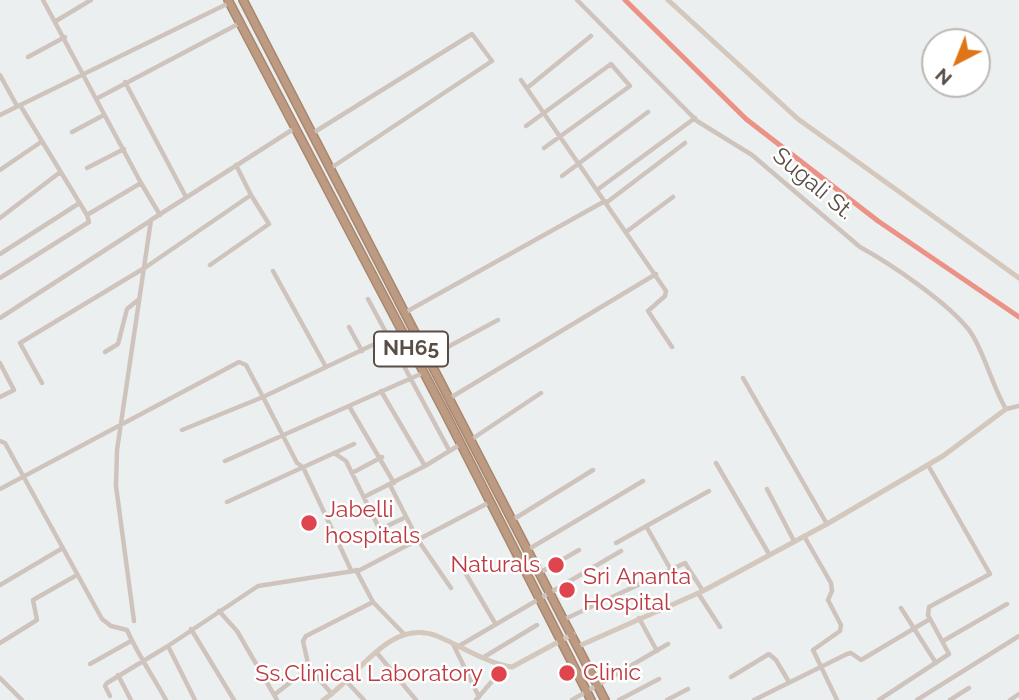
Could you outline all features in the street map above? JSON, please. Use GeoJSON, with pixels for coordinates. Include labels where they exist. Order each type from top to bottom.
{"type":"FeatureCollection","features":[{"type":"Feature","properties":{"kind":"highway","name":"NH65"},"geometry":{"type":"LineString","coordinates":[[243,0],[514,519],[605,700]]}},
{"type":"Feature","properties":{"kind":"highway","name":"NH65"},"geometry":{"type":"LineString","coordinates":[[229,1],[491,501],[591,700]]}},
{"type":"Feature","properties":{"kind":"street"},"geometry":{"type":"LineString","coordinates":[[43,0],[160,215]]}},
{"type":"Feature","properties":{"kind":"street"},"geometry":{"type":"LineString","coordinates":[[56,21],[91,0]]}},
{"type":"Feature","properties":{"kind":"street","name":"Sugali St."},"geometry":{"type":"LineString","coordinates":[[577,0],[695,118],[752,155],[860,247],[879,258],[969,330],[1006,409]]}},
{"type":"Feature","properties":{"kind":"street"},"geometry":{"type":"LineString","coordinates":[[668,0],[798,120],[1019,278]]}},
{"type":"Feature","properties":{"kind":"street"},"geometry":{"type":"LineString","coordinates":[[0,115],[229,1]]}},
{"type":"Feature","properties":{"kind":"street"},"geometry":{"type":"LineString","coordinates":[[96,99],[240,23]]}},
{"type":"Feature","properties":{"kind":"street"},"geometry":{"type":"LineString","coordinates":[[313,133],[472,34],[492,61],[331,167]]}},
{"type":"Feature","properties":{"kind":"street"},"geometry":{"type":"LineString","coordinates":[[527,88],[591,36]]}},
{"type":"Feature","properties":{"kind":"street"},"geometry":{"type":"LineString","coordinates":[[28,57],[65,37]]}},
{"type":"Feature","properties":{"kind":"street"},"geometry":{"type":"LineString","coordinates":[[526,126],[611,64],[630,86],[562,138],[544,148]]}},
{"type":"Feature","properties":{"kind":"street"},"geometry":{"type":"LineString","coordinates":[[0,75],[89,222],[0,278]]}},
{"type":"Feature","properties":{"kind":"street"},"geometry":{"type":"LineString","coordinates":[[521,80],[667,293],[649,307],[649,313],[672,347]]}},
{"type":"Feature","properties":{"kind":"street"},"geometry":{"type":"LineString","coordinates":[[125,82],[186,197]]}},
{"type":"Feature","properties":{"kind":"street"},"geometry":{"type":"LineString","coordinates":[[562,176],[648,112]]}},
{"type":"Feature","properties":{"kind":"street"},"geometry":{"type":"LineString","coordinates":[[72,132],[104,115]]}},
{"type":"Feature","properties":{"kind":"street"},"geometry":{"type":"LineString","coordinates":[[597,190],[695,118]]}},
{"type":"Feature","properties":{"kind":"street"},"geometry":{"type":"LineString","coordinates":[[0,318],[295,128]]}},
{"type":"Feature","properties":{"kind":"street"},"geometry":{"type":"LineString","coordinates":[[0,170],[41,142]]}},
{"type":"Feature","properties":{"kind":"street"},"geometry":{"type":"LineString","coordinates":[[406,312],[606,202],[685,142]]}},
{"type":"Feature","properties":{"kind":"street"},"geometry":{"type":"LineString","coordinates":[[88,168],[124,149]]}},
{"type":"Feature","properties":{"kind":"street"},"geometry":{"type":"LineString","coordinates":[[210,265],[268,224],[236,165]]}},
{"type":"Feature","properties":{"kind":"street"},"geometry":{"type":"LineString","coordinates":[[0,218],[59,173]]}},
{"type":"Feature","properties":{"kind":"street"},"geometry":{"type":"LineString","coordinates":[[87,215],[141,183]]}},
{"type":"Feature","properties":{"kind":"street"},"geometry":{"type":"LineString","coordinates":[[43,383],[20,343],[146,267],[251,195]]}},
{"type":"Feature","properties":{"kind":"street"},"geometry":{"type":"LineString","coordinates":[[626,232],[673,197]]}},
{"type":"Feature","properties":{"kind":"street"},"geometry":{"type":"LineString","coordinates":[[0,254],[78,204]]}},
{"type":"Feature","properties":{"kind":"street"},"geometry":{"type":"LineString","coordinates":[[134,621],[116,486],[118,429],[146,267],[151,220]]}},
{"type":"Feature","properties":{"kind":"street"},"geometry":{"type":"LineString","coordinates":[[273,271],[326,367]]}},
{"type":"Feature","properties":{"kind":"street"},"geometry":{"type":"LineString","coordinates":[[450,398],[656,274]]}},
{"type":"Feature","properties":{"kind":"street"},"geometry":{"type":"LineString","coordinates":[[105,352],[118,345],[127,309],[140,299]]}},
{"type":"Feature","properties":{"kind":"street"},"geometry":{"type":"LineString","coordinates":[[368,299],[449,450]]}},
{"type":"Feature","properties":{"kind":"street"},"geometry":{"type":"LineString","coordinates":[[429,358],[498,320]]}},
{"type":"Feature","properties":{"kind":"street"},"geometry":{"type":"LineString","coordinates":[[349,327],[362,351]]}},
{"type":"Feature","properties":{"kind":"street"},"geometry":{"type":"LineString","coordinates":[[182,430],[263,397],[402,331]]}},
{"type":"Feature","properties":{"kind":"street"},"geometry":{"type":"LineString","coordinates":[[0,489],[118,429],[239,362],[246,365],[298,463],[303,467],[353,570],[373,602],[403,633]]}},
{"type":"Feature","properties":{"kind":"street"},"geometry":{"type":"LineString","coordinates":[[0,363],[13,390],[0,397]]}},
{"type":"Feature","properties":{"kind":"street"},"geometry":{"type":"LineString","coordinates":[[225,461],[423,373]]}},
{"type":"Feature","properties":{"kind":"street"},"geometry":{"type":"LineString","coordinates":[[743,378],[827,524]]}},
{"type":"Feature","properties":{"kind":"street"},"geometry":{"type":"LineString","coordinates":[[381,391],[425,466]]}},
{"type":"Feature","properties":{"kind":"street"},"geometry":{"type":"LineString","coordinates":[[472,439],[541,393]]}},
{"type":"Feature","properties":{"kind":"street"},"geometry":{"type":"LineString","coordinates":[[349,406],[382,457],[418,540],[451,588]]}},
{"type":"Feature","properties":{"kind":"street"},"geometry":{"type":"LineString","coordinates":[[579,646],[638,617],[700,592],[827,524],[928,465],[1006,409],[1019,406]]}},
{"type":"Feature","properties":{"kind":"street"},"geometry":{"type":"LineString","coordinates":[[0,441],[5,443],[61,549],[102,619],[111,626],[125,629],[166,700]]}},
{"type":"Feature","properties":{"kind":"street"},"geometry":{"type":"LineString","coordinates":[[227,502],[354,444]]}},
{"type":"Feature","properties":{"kind":"street"},"geometry":{"type":"LineString","coordinates":[[364,497],[461,444]]}},
{"type":"Feature","properties":{"kind":"street"},"geometry":{"type":"LineString","coordinates":[[334,453],[342,456],[380,528],[406,517]]}},
{"type":"Feature","properties":{"kind":"street"},"geometry":{"type":"LineString","coordinates":[[352,473],[382,457]]}},
{"type":"Feature","properties":{"kind":"street"},"geometry":{"type":"LineString","coordinates":[[716,463],[769,554]]}},
{"type":"Feature","properties":{"kind":"street"},"geometry":{"type":"LineString","coordinates":[[879,700],[949,654],[930,619],[927,610],[930,606],[990,574],[928,465]]}},
{"type":"Feature","properties":{"kind":"street"},"geometry":{"type":"LineString","coordinates":[[514,519],[593,470]]}},
{"type":"Feature","properties":{"kind":"street"},"geometry":{"type":"LineString","coordinates":[[529,549],[643,481]]}},
{"type":"Feature","properties":{"kind":"street"},"geometry":{"type":"LineString","coordinates":[[767,489],[794,541]]}},
{"type":"Feature","properties":{"kind":"street"},"geometry":{"type":"LineString","coordinates":[[616,543],[709,491]]}},
{"type":"Feature","properties":{"kind":"street"},"geometry":{"type":"LineString","coordinates":[[110,696],[105,684],[262,585],[320,578],[353,570],[418,540],[491,501]]}},
{"type":"Feature","properties":{"kind":"street"},"geometry":{"type":"LineString","coordinates":[[646,526],[671,570]]}},
{"type":"Feature","properties":{"kind":"street"},"geometry":{"type":"LineString","coordinates":[[804,536],[831,583],[832,591],[828,600],[841,625],[840,631],[813,650],[837,700]]}},
{"type":"Feature","properties":{"kind":"street"},"geometry":{"type":"LineString","coordinates":[[0,585],[61,549]]}},
{"type":"Feature","properties":{"kind":"street"},"geometry":{"type":"LineString","coordinates":[[541,572],[579,550]]}},
{"type":"Feature","properties":{"kind":"street"},"geometry":{"type":"LineString","coordinates":[[456,644],[540,596],[551,593],[621,551]]}},
{"type":"Feature","properties":{"kind":"street"},"geometry":{"type":"LineString","coordinates":[[565,619],[681,564],[688,565],[720,627]]}},
{"type":"Feature","properties":{"kind":"street"},"geometry":{"type":"LineString","coordinates":[[463,569],[495,623]]}},
{"type":"Feature","properties":{"kind":"street"},"geometry":{"type":"LineString","coordinates":[[0,643],[37,620],[33,600],[77,575]]}},
{"type":"Feature","properties":{"kind":"street"},"geometry":{"type":"LineString","coordinates":[[332,694],[309,668],[303,645],[306,636],[373,602]]}},
{"type":"Feature","properties":{"kind":"street"},"geometry":{"type":"LineString","coordinates":[[943,641],[1007,604]]}},
{"type":"Feature","properties":{"kind":"street"},"geometry":{"type":"LineString","coordinates":[[901,608],[936,663]]}},
{"type":"Feature","properties":{"kind":"street"},"geometry":{"type":"LineString","coordinates":[[219,611],[237,631],[275,697],[309,668]]}},
{"type":"Feature","properties":{"kind":"street"},"geometry":{"type":"LineString","coordinates":[[638,617],[657,651]]}},
{"type":"Feature","properties":{"kind":"street"},"geometry":{"type":"LineString","coordinates":[[754,700],[851,653],[861,660],[930,619]]}},
{"type":"Feature","properties":{"kind":"street"},"geometry":{"type":"LineString","coordinates":[[484,657],[537,625]]}},
{"type":"Feature","properties":{"kind":"street"},"geometry":{"type":"LineString","coordinates":[[191,629],[234,700]]}},
{"type":"Feature","properties":{"kind":"street"},"geometry":{"type":"LineString","coordinates":[[323,700],[403,633],[419,631],[512,667],[573,634]]}},
{"type":"Feature","properties":{"kind":"street"},"geometry":{"type":"LineString","coordinates":[[917,700],[1019,636]]}},
{"type":"Feature","properties":{"kind":"street"},"geometry":{"type":"LineString","coordinates":[[90,664],[131,641]]}},
{"type":"Feature","properties":{"kind":"street"},"geometry":{"type":"LineString","coordinates":[[456,644],[478,698],[505,666]]}},
{"type":"Feature","properties":{"kind":"street"},"geometry":{"type":"LineString","coordinates":[[572,700],[668,644]]}},
{"type":"Feature","properties":{"kind":"street"},"geometry":{"type":"LineString","coordinates":[[168,646],[195,700]]}},
{"type":"Feature","properties":{"kind":"street"},"geometry":{"type":"LineString","coordinates":[[377,653],[416,700]]}},
{"type":"Feature","properties":{"kind":"street"},"geometry":{"type":"LineString","coordinates":[[731,677],[769,654],[776,660],[789,682]]}},
{"type":"Feature","properties":{"kind":"street"},"geometry":{"type":"LineString","coordinates":[[118,675],[131,700]]}},
{"type":"Feature","properties":{"kind":"street"},"geometry":{"type":"LineString","coordinates":[[0,678],[22,700]]}},
{"type":"Feature","properties":{"kind":"street"},"geometry":{"type":"LineString","coordinates":[[619,700],[659,679]]}},
{"type":"Feature","properties":{"kind":"street"},"geometry":{"type":"LineString","coordinates":[[347,682],[364,700]]}},
{"type":"Feature","properties":{"kind":"street"},"geometry":{"type":"LineString","coordinates":[[950,700],[969,688]]}},
{"type":"Feature","properties":{"kind":"street"},"geometry":{"type":"LineString","coordinates":[[667,700],[688,689]]}},
{"type":"Feature","properties":{"kind":"street"},"geometry":{"type":"LineString","coordinates":[[1010,700],[1019,694]]}},
{"type":"Feature","properties":{"kind":"waterway"},"geometry":{"type":"LineString","coordinates":[[625,0],[746,119],[878,221],[1019,317]]}},
{"type":"Feature","properties":{"kind":"place","name":"Jabelli hospitals"},"geometry":{"type":"Point","coordinates":[309,523]}},
{"type":"Feature","properties":{"kind":"place","name":"Naturals"},"geometry":{"type":"Point","coordinates":[556,565]}},
{"type":"Feature","properties":{"kind":"place","name":"Sri Ananta Hospital"},"geometry":{"type":"Point","coordinates":[567,590]}},
{"type":"Feature","properties":{"kind":"place","name":"Clinic"},"geometry":{"type":"Point","coordinates":[567,673]}},
{"type":"Feature","properties":{"kind":"place","name":"Ss.Clinical Laboratory"},"geometry":{"type":"Point","coordinates":[499,674]}}]}
